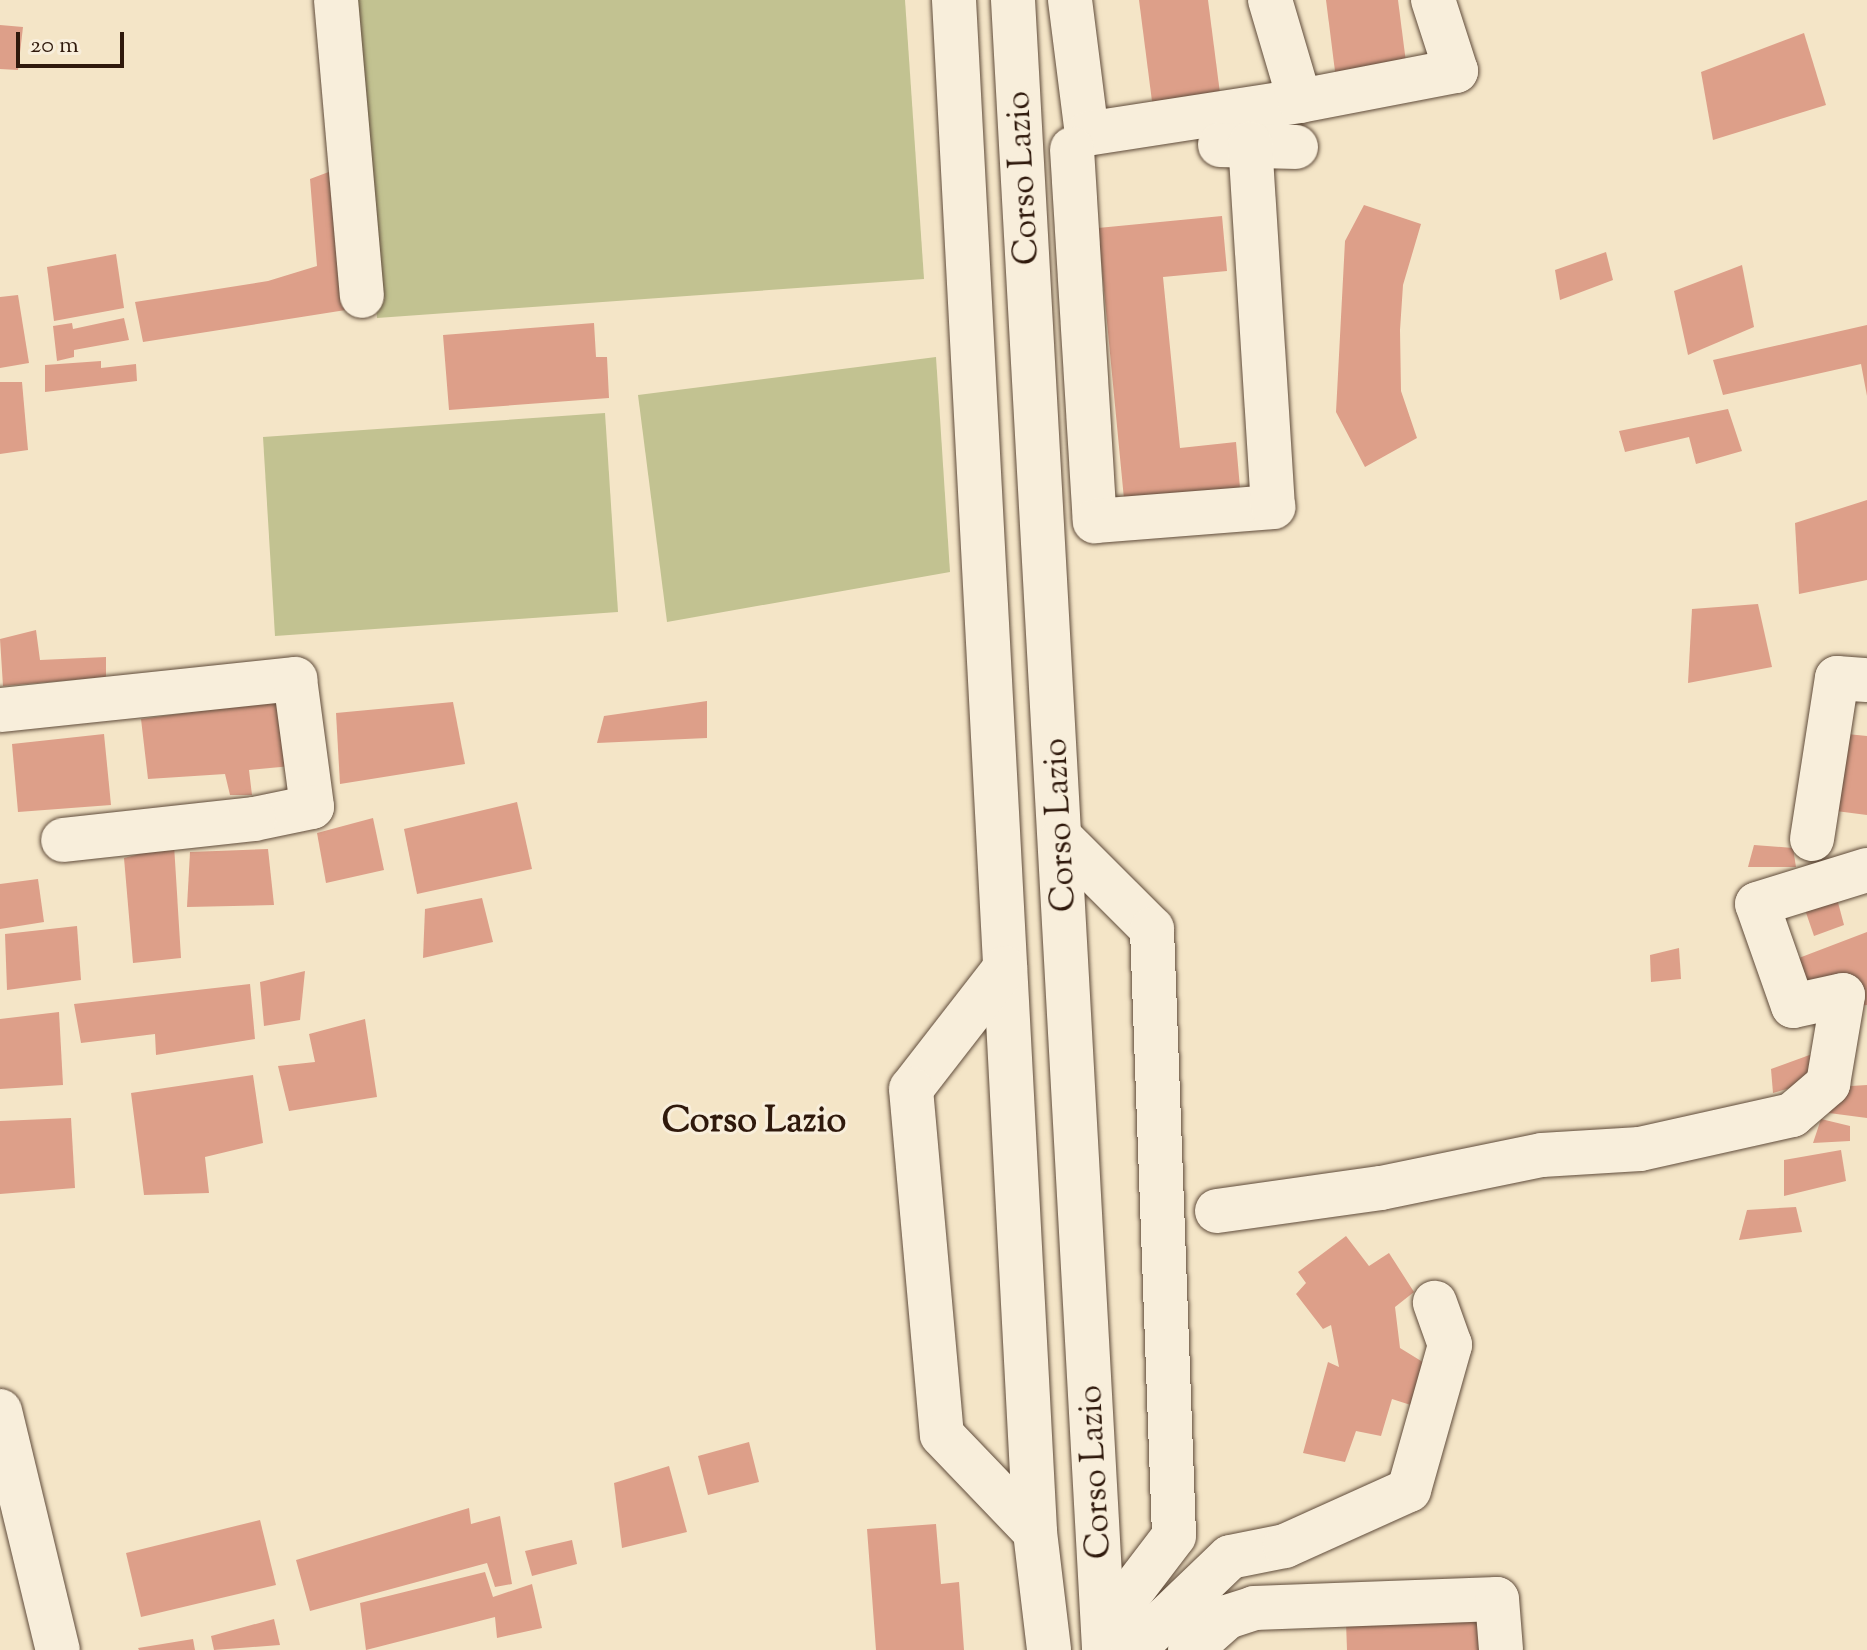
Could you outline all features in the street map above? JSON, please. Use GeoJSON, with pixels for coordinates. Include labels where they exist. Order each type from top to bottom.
{"type":"FeatureCollection","features":[{"type":"Feature","properties":{"kind":"street"},"geometry":{"type":"LineString","coordinates":[[336,0],[362,296]]}},
{"type":"Feature","properties":{"kind":"street","name":"Corso Lazio"},"geometry":{"type":"LineString","coordinates":[[954,0],[1035,1532],[1049,1650]]}},
{"type":"Feature","properties":{"kind":"street","name":"Corso Lazio"},"geometry":{"type":"LineString","coordinates":[[1013,0],[1062,839],[1114,1643]]}},
{"type":"Feature","properties":{"kind":"street"},"geometry":{"type":"LineString","coordinates":[[1070,0],[1087,134],[1300,101],[1456,71],[1433,0]]}},
{"type":"Feature","properties":{"kind":"street"},"geometry":{"type":"LineString","coordinates":[[1270,0],[1300,101]]}},
{"type":"Feature","properties":{"kind":"street"},"geometry":{"type":"LineString","coordinates":[[1022,150],[1250,144],[1296,147]]}},
{"type":"Feature","properties":{"kind":"street"},"geometry":{"type":"LineString","coordinates":[[1072,149],[1095,521],[1273,507],[1250,144]]}},
{"type":"Feature","properties":{"kind":"street"},"geometry":{"type":"LineString","coordinates":[[1812,839],[1837,678],[1867,680]]}},
{"type":"Feature","properties":{"kind":"street"},"geometry":{"type":"LineString","coordinates":[[0,710],[295,679],[312,807],[254,819],[63,840]]}},
{"type":"Feature","properties":{"kind":"street"},"geometry":{"type":"LineString","coordinates":[[1062,839],[1152,929],[1174,1536],[1114,1643]]}},
{"type":"Feature","properties":{"kind":"street"},"geometry":{"type":"LineString","coordinates":[[1217,1211],[1381,1188],[1542,1155],[1640,1149],[1792,1115],[1828,1084],[1843,995],[1793,1006],[1757,904],[1867,870]]}},
{"type":"Feature","properties":{"kind":"street"},"geometry":{"type":"LineString","coordinates":[[1005,968],[911,1089],[942,1435],[1035,1532]]}},
{"type":"Feature","properties":{"kind":"street"},"geometry":{"type":"LineString","coordinates":[[1114,1643],[1230,1557],[1285,1546],[1409,1490],[1450,1345],[1435,1303]]}},
{"type":"Feature","properties":{"kind":"street"},"geometry":{"type":"LineString","coordinates":[[0,1411],[58,1650]]}},
{"type":"Feature","properties":{"kind":"street"},"geometry":{"type":"LineString","coordinates":[[1190,1650],[1227,1617],[1254,1608],[1497,1599],[1501,1650]]}},
{"type":"Feature","properties":{"kind":"green space"},"geometry":{"type":"Polygon","coordinates":[[[355,0],[905,0],[924,279],[377,318],[355,0]]]}},
{"type":"Feature","properties":{"kind":"green space"},"geometry":{"type":"Polygon","coordinates":[[[936,357],[950,572],[667,622],[638,395],[936,357]]]}},
{"type":"Feature","properties":{"kind":"green space"},"geometry":{"type":"Polygon","coordinates":[[[605,413],[618,612],[275,636],[263,437],[605,413]]]}},
{"type":"Feature","properties":{"kind":"building"},"geometry":{"type":"Polygon","coordinates":[[[1139,0],[1208,0],[1222,109],[1154,117],[1139,0]]]}},
{"type":"Feature","properties":{"kind":"building"},"geometry":{"type":"Polygon","coordinates":[[[1326,0],[1398,0],[1408,78],[1337,87],[1326,0]]]}},
{"type":"Feature","properties":{"kind":"building"},"geometry":{"type":"Polygon","coordinates":[[[0,25],[23,27],[18,70],[0,69],[0,25]]]}},
{"type":"Feature","properties":{"kind":"building"},"geometry":{"type":"Polygon","coordinates":[[[1804,33],[1826,105],[1713,140],[1701,72],[1804,33]]]}},
{"type":"Feature","properties":{"kind":"building"},"geometry":{"type":"Polygon","coordinates":[[[334,170],[352,309],[143,342],[135,302],[268,281],[317,266],[310,179],[334,170]]]}},
{"type":"Feature","properties":{"kind":"building"},"geometry":{"type":"Polygon","coordinates":[[[1364,205],[1421,224],[1403,285],[1400,330],[1401,391],[1417,438],[1365,467],[1336,412],[1345,241],[1364,205]]]}},
{"type":"Feature","properties":{"kind":"building"},"geometry":{"type":"Polygon","coordinates":[[[1222,216],[1227,271],[1163,277],[1180,448],[1236,442],[1240,488],[1124,499],[1098,228],[1222,216]]]}},
{"type":"Feature","properties":{"kind":"building"},"geometry":{"type":"Polygon","coordinates":[[[1606,252],[1613,280],[1560,300],[1555,270],[1606,252]]]}},
{"type":"Feature","properties":{"kind":"building"},"geometry":{"type":"Polygon","coordinates":[[[116,254],[124,308],[54,321],[47,267],[116,254]]]}},
{"type":"Feature","properties":{"kind":"building"},"geometry":{"type":"Polygon","coordinates":[[[1742,265],[1754,327],[1688,355],[1674,291],[1742,265]]]}},
{"type":"Feature","properties":{"kind":"building"},"geometry":{"type":"Polygon","coordinates":[[[18,295],[29,363],[0,368],[0,297],[18,295]]]}},
{"type":"Feature","properties":{"kind":"building"},"geometry":{"type":"Polygon","coordinates":[[[124,318],[129,340],[74,350],[74,357],[57,361],[53,326],[72,323],[73,329],[124,318]]]}},
{"type":"Feature","properties":{"kind":"building"},"geometry":{"type":"Polygon","coordinates":[[[594,323],[596,357],[607,357],[609,398],[449,410],[443,335],[594,323]]]}},
{"type":"Feature","properties":{"kind":"building"},"geometry":{"type":"Polygon","coordinates":[[[1867,325],[1867,396],[1861,364],[1723,395],[1713,360],[1867,325]]]}},
{"type":"Feature","properties":{"kind":"building"},"geometry":{"type":"Polygon","coordinates":[[[101,361],[101,368],[136,364],[137,381],[45,392],[45,365],[101,361]]]}},
{"type":"Feature","properties":{"kind":"building"},"geometry":{"type":"Polygon","coordinates":[[[0,382],[22,382],[28,450],[0,454],[0,382]]]}},
{"type":"Feature","properties":{"kind":"building"},"geometry":{"type":"Polygon","coordinates":[[[1728,409],[1742,451],[1696,464],[1689,437],[1625,452],[1619,431],[1728,409]]]}},
{"type":"Feature","properties":{"kind":"building"},"geometry":{"type":"Polygon","coordinates":[[[1867,500],[1867,580],[1799,594],[1795,523],[1867,500]]]}},
{"type":"Feature","properties":{"kind":"building"},"geometry":{"type":"Polygon","coordinates":[[[1758,604],[1772,667],[1688,683],[1692,609],[1758,604]]]}},
{"type":"Feature","properties":{"kind":"building"},"geometry":{"type":"Polygon","coordinates":[[[36,630],[40,660],[106,657],[106,677],[3,686],[0,639],[36,630]]]}},
{"type":"Feature","properties":{"kind":"building"},"geometry":{"type":"Polygon","coordinates":[[[295,698],[302,765],[249,770],[252,795],[230,795],[225,774],[148,779],[141,719],[295,698]]]}},
{"type":"Feature","properties":{"kind":"building"},"geometry":{"type":"Polygon","coordinates":[[[707,701],[707,738],[597,743],[604,716],[707,701]]]}},
{"type":"Feature","properties":{"kind":"building"},"geometry":{"type":"Polygon","coordinates":[[[453,702],[465,764],[340,784],[336,713],[453,702]]]}},
{"type":"Feature","properties":{"kind":"building"},"geometry":{"type":"Polygon","coordinates":[[[104,734],[111,805],[18,812],[12,744],[104,734]]]}},
{"type":"Feature","properties":{"kind":"building"},"geometry":{"type":"Polygon","coordinates":[[[1847,734],[1867,736],[1867,815],[1836,811],[1847,734]]]}},
{"type":"Feature","properties":{"kind":"building"},"geometry":{"type":"Polygon","coordinates":[[[517,802],[532,869],[417,894],[404,829],[517,802]]]}},
{"type":"Feature","properties":{"kind":"building"},"geometry":{"type":"Polygon","coordinates":[[[373,818],[384,870],[326,883],[317,833],[373,818]]]}},
{"type":"Feature","properties":{"kind":"building"},"geometry":{"type":"Polygon","coordinates":[[[174,845],[181,958],[133,963],[124,858],[174,845]]]}},
{"type":"Feature","properties":{"kind":"building"},"geometry":{"type":"Polygon","coordinates":[[[1754,845],[1793,848],[1796,867],[1748,867],[1754,845]]]}},
{"type":"Feature","properties":{"kind":"building"},"geometry":{"type":"Polygon","coordinates":[[[268,849],[274,905],[187,907],[190,852],[268,849]]]}},
{"type":"Feature","properties":{"kind":"building"},"geometry":{"type":"Polygon","coordinates":[[[38,879],[44,922],[0,929],[0,884],[38,879]]]}},
{"type":"Feature","properties":{"kind":"building"},"geometry":{"type":"Polygon","coordinates":[[[1835,891],[1844,925],[1814,936],[1801,898],[1835,891]]]}},
{"type":"Feature","properties":{"kind":"building"},"geometry":{"type":"Polygon","coordinates":[[[482,898],[493,942],[423,958],[425,909],[482,898]]]}},
{"type":"Feature","properties":{"kind":"building"},"geometry":{"type":"Polygon","coordinates":[[[77,926],[81,980],[7,990],[5,934],[77,926]]]}},
{"type":"Feature","properties":{"kind":"building"},"geometry":{"type":"Polygon","coordinates":[[[1867,932],[1867,1005],[1857,1006],[1862,983],[1831,982],[1803,1001],[1791,961],[1867,932]]]}},
{"type":"Feature","properties":{"kind":"building"},"geometry":{"type":"Polygon","coordinates":[[[1679,948],[1681,979],[1651,982],[1650,955],[1679,948]]]}},
{"type":"Feature","properties":{"kind":"building"},"geometry":{"type":"Polygon","coordinates":[[[305,971],[300,1020],[264,1026],[260,982],[305,971]]]}},
{"type":"Feature","properties":{"kind":"building"},"geometry":{"type":"Polygon","coordinates":[[[250,984],[255,1039],[156,1055],[155,1034],[81,1043],[74,1004],[250,984]]]}},
{"type":"Feature","properties":{"kind":"building"},"geometry":{"type":"Polygon","coordinates":[[[59,1012],[63,1085],[0,1089],[0,1019],[59,1012]]]}},
{"type":"Feature","properties":{"kind":"building"},"geometry":{"type":"Polygon","coordinates":[[[365,1019],[377,1097],[289,1111],[278,1066],[315,1062],[309,1034],[365,1019]]]}},
{"type":"Feature","properties":{"kind":"building"},"geometry":{"type":"Polygon","coordinates":[[[1815,1053],[1822,1079],[1773,1093],[1771,1069],[1815,1053]]]}},
{"type":"Feature","properties":{"kind":"building"},"geometry":{"type":"Polygon","coordinates":[[[253,1075],[263,1143],[205,1157],[209,1193],[144,1195],[131,1093],[253,1075]]]}},
{"type":"Feature","properties":{"kind":"building"},"geometry":{"type":"Polygon","coordinates":[[[1867,1085],[1867,1118],[1829,1113],[1835,1087],[1867,1085]]]}},
{"type":"Feature","properties":{"kind":"building"},"geometry":{"type":"Polygon","coordinates":[[[71,1118],[75,1188],[0,1194],[0,1121],[71,1118]]]}},
{"type":"Feature","properties":{"kind":"building"},"geometry":{"type":"Polygon","coordinates":[[[1821,1119],[1850,1126],[1850,1141],[1813,1143],[1821,1119]]]}},
{"type":"Feature","properties":{"kind":"building"},"geometry":{"type":"Polygon","coordinates":[[[1841,1150],[1846,1181],[1784,1196],[1784,1160],[1841,1150]]]}},
{"type":"Feature","properties":{"kind":"building"},"geometry":{"type":"Polygon","coordinates":[[[1796,1207],[1802,1232],[1739,1240],[1747,1210],[1796,1207]]]}},
{"type":"Feature","properties":{"kind":"building"},"geometry":{"type":"Polygon","coordinates":[[[1346,1236],[1369,1266],[1389,1253],[1414,1292],[1395,1307],[1400,1348],[1426,1364],[1417,1407],[1392,1399],[1381,1436],[1356,1431],[1345,1462],[1303,1453],[1328,1362],[1339,1367],[1331,1325],[1323,1329],[1296,1294],[1306,1283],[1298,1272],[1346,1236]]]}},
{"type":"Feature","properties":{"kind":"building"},"geometry":{"type":"Polygon","coordinates":[[[749,1442],[759,1482],[708,1495],[698,1456],[749,1442]]]}},
{"type":"Feature","properties":{"kind":"building"},"geometry":{"type":"Polygon","coordinates":[[[669,1466],[687,1532],[622,1548],[614,1483],[669,1466]]]}},
{"type":"Feature","properties":{"kind":"building"},"geometry":{"type":"Polygon","coordinates":[[[469,1508],[471,1524],[500,1516],[512,1584],[495,1587],[487,1563],[310,1611],[296,1560],[469,1508]]]}},
{"type":"Feature","properties":{"kind":"building"},"geometry":{"type":"Polygon","coordinates":[[[260,1520],[276,1585],[141,1617],[126,1553],[260,1520]]]}},
{"type":"Feature","properties":{"kind":"building"},"geometry":{"type":"Polygon","coordinates":[[[936,1524],[941,1584],[959,1582],[964,1650],[876,1650],[867,1529],[936,1524]]]}},
{"type":"Feature","properties":{"kind":"building"},"geometry":{"type":"Polygon","coordinates":[[[572,1540],[577,1564],[532,1576],[525,1551],[572,1540]]]}},
{"type":"Feature","properties":{"kind":"building"},"geometry":{"type":"Polygon","coordinates":[[[485,1572],[493,1597],[532,1584],[542,1628],[497,1638],[495,1617],[366,1650],[360,1603],[485,1572]]]}},
{"type":"Feature","properties":{"kind":"building"},"geometry":{"type":"Polygon","coordinates":[[[1478,1618],[1479,1650],[1347,1650],[1346,1622],[1478,1618]]]}},
{"type":"Feature","properties":{"kind":"building"},"geometry":{"type":"Polygon","coordinates":[[[274,1619],[280,1645],[214,1650],[211,1636],[274,1619]]]}},
{"type":"Feature","properties":{"kind":"building"},"geometry":{"type":"Polygon","coordinates":[[[193,1639],[195,1650],[138,1648],[193,1639]]]}},
{"type":"Feature","properties":{"kind":"district","name":"Corso Lazio"},"geometry":{"type":"Point","coordinates":[754,1123]}}]}
